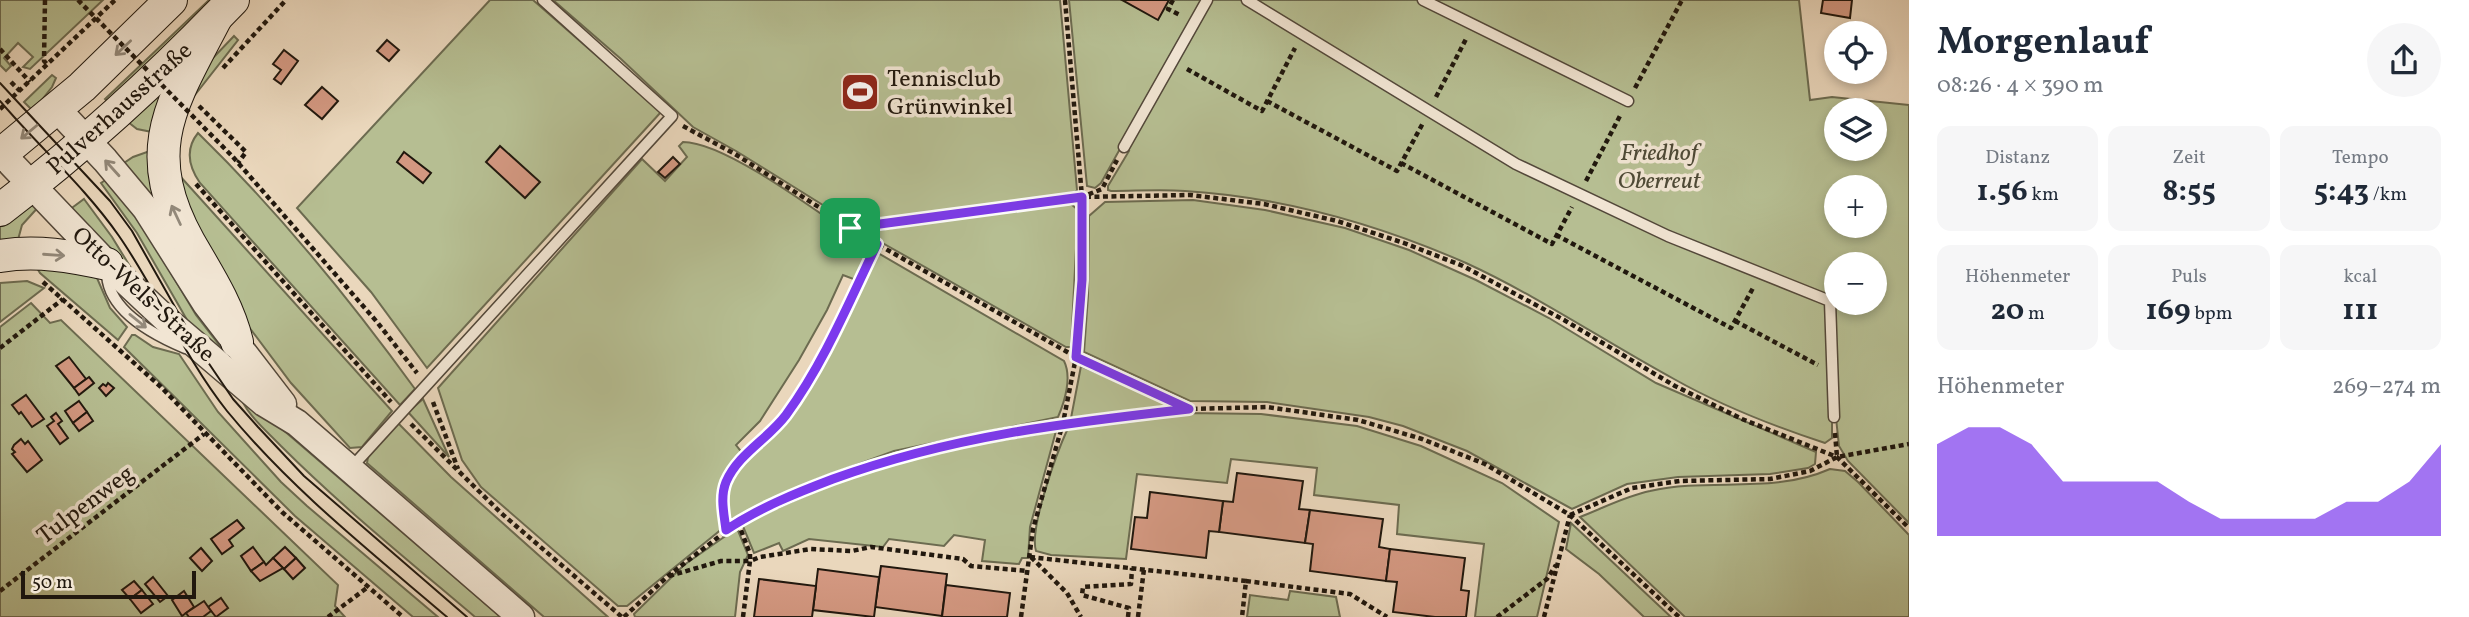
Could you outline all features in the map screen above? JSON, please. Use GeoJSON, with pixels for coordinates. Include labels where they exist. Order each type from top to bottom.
{"type":"FeatureCollection","features":[{"type":"Feature","properties":{"kind":"main road","name":"Pulverhausstraße"},"geometry":{"type":"LineString","coordinates":[[1,155],[132,41],[171,0]]}},
{"type":"Feature","properties":{"kind":"main road","name":"Pulverhausstraße"},"geometry":{"type":"LineString","coordinates":[[0,210],[86,140],[225,9]]}},
{"type":"Feature","properties":{"kind":"main road"},"geometry":{"type":"LineString","coordinates":[[225,9],[176,95],[163,141],[164,180],[174,212],[232,320],[227,352]]}},
{"type":"Feature","properties":{"kind":"main road"},"geometry":{"type":"LineString","coordinates":[[0,256],[53,254],[107,264]]}},
{"type":"Feature","properties":{"kind":"street","name":"Otto-Wels-Straße"},"geometry":{"type":"LineString","coordinates":[[57,109],[146,209],[206,304],[227,352]]}},
{"type":"Feature","properties":{"kind":"street","name":"Otto-Wels-Straße"},"geometry":{"type":"LineString","coordinates":[[1,155],[107,264],[169,322],[227,352],[297,423],[521,617]]}},
{"type":"Feature","properties":{"kind":"lane"},"geometry":{"type":"LineString","coordinates":[[350,469],[672,116],[543,0]]}},
{"type":"Feature","properties":{"kind":"lane"},"geometry":{"type":"LineString","coordinates":[[1124,147],[1207,0]]}},
{"type":"Feature","properties":{"kind":"lane"},"geometry":{"type":"LineString","coordinates":[[1247,0],[1516,164],[1668,236],[1830,301],[1834,416]]}},
{"type":"Feature","properties":{"kind":"lane"},"geometry":{"type":"LineString","coordinates":[[1423,0],[1628,101]]}},
{"type":"Feature","properties":{"kind":"path"},"geometry":{"type":"LineString","coordinates":[[45,0],[44,61],[48,65]]}},
{"type":"Feature","properties":{"kind":"path"},"geometry":{"type":"LineString","coordinates":[[78,0],[238,163],[377,322],[426,385],[460,474]]}},
{"type":"Feature","properties":{"kind":"path"},"geometry":{"type":"LineString","coordinates":[[0,109],[116,0]]}},
{"type":"Feature","properties":{"kind":"path"},"geometry":{"type":"LineString","coordinates":[[217,74],[286,0]]}},
{"type":"Feature","properties":{"kind":"path"},"geometry":{"type":"LineString","coordinates":[[1021,617],[1033,529],[1063,424],[1076,357],[1082,280],[1082,197],[1065,0]]}},
{"type":"Feature","properties":{"kind":"path"},"geometry":{"type":"LineString","coordinates":[[1267,101],[1397,171],[1474,24]]}},
{"type":"Feature","properties":{"kind":"path"},"geometry":{"type":"LineString","coordinates":[[1173,61],[1262,111],[1302,34]]}},
{"type":"Feature","properties":{"kind":"path"},"geometry":{"type":"LineString","coordinates":[[0,49],[30,82]]}},
{"type":"Feature","properties":{"kind":"path"},"geometry":{"type":"LineString","coordinates":[[11,82],[20,91]]}},
{"type":"Feature","properties":{"kind":"path"},"geometry":{"type":"LineString","coordinates":[[189,121],[198,101],[246,152],[238,163]]}},
{"type":"Feature","properties":{"kind":"path"},"geometry":{"type":"LineString","coordinates":[[672,116],[684,127],[735,154],[850,228],[1076,357],[1189,409]]}},
{"type":"Feature","properties":{"kind":"path"},"geometry":{"type":"LineString","coordinates":[[1082,197],[1102,189],[1124,147]]}},
{"type":"Feature","properties":{"kind":"path"},"geometry":{"type":"LineString","coordinates":[[1401,163],[1552,244],[1579,194]]}},
{"type":"Feature","properties":{"kind":"path"},"geometry":{"type":"LineString","coordinates":[[194,181],[400,413],[460,474],[501,513],[623,617],[668,576],[737,522],[774,503],[875,464],[929,448],[999,433],[1189,409],[1267,407],[1358,420],[1422,439],[1485,464],[1570,515],[1679,617]]}},
{"type":"Feature","properties":{"kind":"path"},"geometry":{"type":"LineString","coordinates":[[850,228],[1082,197],[1190,195],[1264,204],[1337,221],[1463,266],[1564,320],[1675,386],[1742,419],[1837,457],[1909,528]]}},
{"type":"Feature","properties":{"kind":"path"},"geometry":{"type":"LineString","coordinates":[[1556,235],[1731,328],[1760,274]]}},
{"type":"Feature","properties":{"kind":"path"},"geometry":{"type":"LineString","coordinates":[[726,530],[723,503],[725,485],[735,465],[772,433],[787,414],[830,341],[877,244]]}},
{"type":"Feature","properties":{"kind":"path"},"geometry":{"type":"LineString","coordinates":[[35,277],[161,387],[282,512],[403,617]]}},
{"type":"Feature","properties":{"kind":"path"},"geometry":{"type":"LineString","coordinates":[[0,348],[63,299]]}},
{"type":"Feature","properties":{"kind":"path"},"geometry":{"type":"LineString","coordinates":[[1735,321],[1834,374]]}},
{"type":"Feature","properties":{"kind":"path"},"geometry":{"type":"LineString","coordinates":[[1834,416],[1837,457]]}},
{"type":"Feature","properties":{"kind":"path","name":"Tulpenweg"},"geometry":{"type":"LineString","coordinates":[[0,591],[204,434]]}},
{"type":"Feature","properties":{"kind":"path"},"geometry":{"type":"LineString","coordinates":[[1570,515],[1632,488],[1680,481],[1770,479],[1810,471],[1837,457],[1909,444]]}},
{"type":"Feature","properties":{"kind":"path"},"geometry":{"type":"LineString","coordinates":[[1544,617],[1570,515]]}},
{"type":"Feature","properties":{"kind":"path"},"geometry":{"type":"LineString","coordinates":[[737,522],[750,554],[743,617]]}},
{"type":"Feature","properties":{"kind":"path"},"geometry":{"type":"LineString","coordinates":[[668,576],[721,561],[750,561],[811,549],[852,551],[871,547],[963,559],[971,566],[1027,571]]}},
{"type":"Feature","properties":{"kind":"path"},"geometry":{"type":"LineString","coordinates":[[1030,557],[1350,594],[1387,617]]}},
{"type":"Feature","properties":{"kind":"path"},"geometry":{"type":"LineString","coordinates":[[1030,557],[1067,593],[1081,617]]}},
{"type":"Feature","properties":{"kind":"path"},"geometry":{"type":"LineString","coordinates":[[1497,617],[1547,579],[1559,562]]}},
{"type":"Feature","properties":{"kind":"path"},"geometry":{"type":"LineString","coordinates":[[1128,617],[1129,608],[1082,595],[1083,587],[1131,584],[1132,568]]}},
{"type":"Feature","properties":{"kind":"path"},"geometry":{"type":"LineString","coordinates":[[1138,617],[1144,569]]}},
{"type":"Feature","properties":{"kind":"path"},"geometry":{"type":"LineString","coordinates":[[1242,617],[1246,581]]}},
{"type":"Feature","properties":{"kind":"path"},"geometry":{"type":"LineString","coordinates":[[328,617],[368,587]]}},
{"type":"Feature","properties":{"kind":"green space"},"geometry":{"type":"Polygon","coordinates":[[[0,0],[103,0],[30,69],[23,67],[33,57],[18,43],[4,58],[11,66],[6,71],[0,65],[0,0]]]}},
{"type":"Feature","properties":{"kind":"green space"},"geometry":{"type":"Polygon","coordinates":[[[209,0],[215,0],[110,104],[105,99],[209,0]]]}},
{"type":"Feature","properties":{"kind":"green space"},"geometry":{"type":"Polygon","coordinates":[[[490,0],[533,0],[661,112],[427,368],[371,292],[297,208],[490,0]]]}},
{"type":"Feature","properties":{"kind":"green space","name":"Tennisclub Grünwinkel"},"geometry":{"type":"Polygon","coordinates":[[[553,0],[1060,0],[1077,190],[1074,194],[1062,196],[868,221],[847,220],[693,127],[553,0]]]}},
{"type":"Feature","properties":{"kind":"green space","name":"Friedhof Oberreut"},"geometry":{"type":"Polygon","coordinates":[[[1069,0],[1799,0],[1810,100],[1824,98],[1824,161],[1887,161],[1887,103],[1909,105],[1909,523],[1848,461],[1839,446],[1836,418],[1832,419],[1832,438],[1825,443],[1748,415],[1674,379],[1519,290],[1432,249],[1364,225],[1257,199],[1176,190],[1111,191],[1108,186],[1129,151],[1121,147],[1101,183],[1095,188],[1087,186],[1069,0]]]}},
{"type":"Feature","properties":{"kind":"green space"},"geometry":{"type":"Polygon","coordinates":[[[234,36],[238,40],[191,100],[211,60],[234,36]]]}},
{"type":"Feature","properties":{"kind":"green space"},"geometry":{"type":"Polygon","coordinates":[[[52,75],[56,78],[52,87],[33,111],[24,102],[52,75]]]}},
{"type":"Feature","properties":{"kind":"green space"},"geometry":{"type":"Polygon","coordinates":[[[164,94],[157,133],[137,129],[128,122],[164,94]]]}},
{"type":"Feature","properties":{"kind":"green space"},"geometry":{"type":"Polygon","coordinates":[[[198,133],[284,224],[390,355],[415,389],[400,405],[200,183],[190,158],[191,145],[198,133]]]}},
{"type":"Feature","properties":{"kind":"green space"},"geometry":{"type":"Polygon","coordinates":[[[683,142],[702,145],[750,168],[866,245],[867,255],[856,280],[843,275],[799,360],[760,421],[736,445],[743,454],[726,479],[722,507],[723,528],[627,606],[618,606],[481,487],[462,460],[438,388],[642,159],[665,181],[687,157],[679,146],[683,142]]]}},
{"type":"Feature","properties":{"kind":"green space"},"geometry":{"type":"Polygon","coordinates":[[[147,152],[155,152],[158,205],[124,163],[147,152]]]}},
{"type":"Feature","properties":{"kind":"green space"},"geometry":{"type":"Polygon","coordinates":[[[179,175],[392,411],[362,447],[350,448],[291,383],[237,311],[190,231],[179,175]]]}},
{"type":"Feature","properties":{"kind":"green space"},"geometry":{"type":"Polygon","coordinates":[[[107,179],[146,231],[196,315],[227,355],[194,332],[137,233],[101,183],[107,179]]]}},
{"type":"Feature","properties":{"kind":"green space"},"geometry":{"type":"Polygon","coordinates":[[[35,199],[41,204],[22,225],[16,247],[0,248],[0,227],[35,199]]]}},
{"type":"Feature","properties":{"kind":"green space"},"geometry":{"type":"Polygon","coordinates":[[[84,199],[112,237],[139,281],[69,210],[84,199]]]}},
{"type":"Feature","properties":{"kind":"green space"},"geometry":{"type":"Polygon","coordinates":[[[1193,200],[1265,210],[1345,228],[1409,250],[1476,280],[1549,318],[1656,383],[1816,452],[1815,464],[1808,468],[1770,474],[1678,477],[1627,484],[1572,509],[1467,451],[1403,426],[1369,417],[1267,402],[1190,401],[1084,352],[1089,216],[1105,202],[1193,200]]]}},
{"type":"Feature","properties":{"kind":"green space"},"geometry":{"type":"Polygon","coordinates":[[[1071,204],[1078,210],[1071,347],[1066,347],[879,241],[873,234],[879,230],[974,215],[1071,204]]]}},
{"type":"Feature","properties":{"kind":"green space"},"geometry":{"type":"Polygon","coordinates":[[[878,253],[1064,361],[1067,382],[1058,417],[894,451],[815,480],[728,521],[725,502],[732,475],[780,425],[800,398],[836,337],[878,253]]]}},
{"type":"Feature","properties":{"kind":"green space"},"geometry":{"type":"Polygon","coordinates":[[[65,266],[97,278],[110,308],[127,327],[118,340],[37,268],[65,266]]]}},
{"type":"Feature","properties":{"kind":"green space"},"geometry":{"type":"Polygon","coordinates":[[[27,281],[44,288],[0,322],[0,283],[27,281]]]}},
{"type":"Feature","properties":{"kind":"green space"},"geometry":{"type":"Polygon","coordinates":[[[31,303],[50,323],[61,320],[338,585],[335,606],[345,617],[0,617],[0,327],[31,303]]]}},
{"type":"Feature","properties":{"kind":"green space"},"geometry":{"type":"Polygon","coordinates":[[[132,335],[153,347],[179,354],[218,412],[281,482],[438,617],[413,617],[295,516],[124,347],[132,335]]]}},
{"type":"Feature","properties":{"kind":"green space"},"geometry":{"type":"Polygon","coordinates":[[[1081,366],[1173,405],[1071,418],[1081,366]]]}},
{"type":"Feature","properties":{"kind":"green space"},"geometry":{"type":"Polygon","coordinates":[[[239,392],[501,617],[475,617],[376,533],[304,469],[263,428],[246,407],[239,392]]]}},
{"type":"Feature","properties":{"kind":"green space"},"geometry":{"type":"Polygon","coordinates":[[[423,399],[449,457],[408,412],[423,399]]]}},
{"type":"Feature","properties":{"kind":"green space"},"geometry":{"type":"Polygon","coordinates":[[[1186,413],[1261,414],[1357,426],[1421,446],[1502,483],[1559,522],[1537,617],[1475,617],[1484,544],[1397,534],[1399,505],[1314,495],[1317,468],[1231,459],[1227,483],[1137,474],[1126,559],[1051,555],[1036,551],[1036,525],[1040,508],[1068,428],[1186,413]]]}},
{"type":"Feature","properties":{"kind":"green space"},"geometry":{"type":"Polygon","coordinates":[[[397,422],[451,477],[608,617],[544,617],[367,463],[368,457],[397,422]]]}},
{"type":"Feature","properties":{"kind":"green space"},"geometry":{"type":"Polygon","coordinates":[[[1056,431],[1030,527],[1028,558],[1022,558],[1019,564],[982,561],[985,540],[954,535],[944,546],[889,539],[883,547],[809,539],[783,551],[779,543],[754,553],[742,524],[835,484],[912,458],[1056,431]]]}},
{"type":"Feature","properties":{"kind":"green space"},"geometry":{"type":"Polygon","coordinates":[[[1830,469],[1845,471],[1909,535],[1909,617],[1685,617],[1580,517],[1650,491],[1695,485],[1763,484],[1808,477],[1830,469]]]}},
{"type":"Feature","properties":{"kind":"green space"},"geometry":{"type":"Polygon","coordinates":[[[1571,523],[1671,617],[1644,617],[1599,574],[1566,549],[1571,523]]]}},
{"type":"Feature","properties":{"kind":"green space"},"geometry":{"type":"Polygon","coordinates":[[[737,528],[748,555],[740,572],[735,617],[635,617],[634,614],[684,565],[737,528]]]}},
{"type":"Feature","properties":{"kind":"green space"},"geometry":{"type":"Polygon","coordinates":[[[1290,591],[1336,597],[1340,617],[1247,617],[1250,595],[1288,600],[1290,591]]]}},
{"type":"Feature","properties":{"kind":"building"},"geometry":{"type":"Polygon","coordinates":[[[1122,0],[1169,0],[1158,20],[1122,0]]]}},
{"type":"Feature","properties":{"kind":"building"},"geometry":{"type":"Polygon","coordinates":[[[1823,0],[1852,0],[1850,18],[1821,13],[1823,0]]]}},
{"type":"Feature","properties":{"kind":"building"},"geometry":{"type":"Polygon","coordinates":[[[387,40],[399,50],[389,61],[377,51],[387,40]]]}},
{"type":"Feature","properties":{"kind":"building"},"geometry":{"type":"Polygon","coordinates":[[[284,50],[298,61],[281,84],[274,79],[281,70],[273,64],[284,50]]]}},
{"type":"Feature","properties":{"kind":"building"},"geometry":{"type":"Polygon","coordinates":[[[322,87],[338,101],[322,119],[305,105],[322,87]]]}},
{"type":"Feature","properties":{"kind":"building"},"geometry":{"type":"Polygon","coordinates":[[[500,146],[540,182],[525,198],[486,162],[500,146]]]}},
{"type":"Feature","properties":{"kind":"building"},"geometry":{"type":"Polygon","coordinates":[[[404,152],[431,173],[423,183],[397,162],[404,152]]]}},
{"type":"Feature","properties":{"kind":"building"},"geometry":{"type":"Polygon","coordinates":[[[673,157],[680,164],[665,178],[658,172],[673,157]]]}},
{"type":"Feature","properties":{"kind":"building"},"geometry":{"type":"Polygon","coordinates":[[[69,357],[86,379],[74,388],[56,366],[69,357]]]}},
{"type":"Feature","properties":{"kind":"building"},"geometry":{"type":"Polygon","coordinates":[[[89,377],[94,383],[79,395],[74,388],[89,377]]]}},
{"type":"Feature","properties":{"kind":"building"},"geometry":{"type":"Polygon","coordinates":[[[108,383],[114,388],[106,396],[99,388],[108,383]]]}},
{"type":"Feature","properties":{"kind":"building"},"geometry":{"type":"Polygon","coordinates":[[[26,395],[44,419],[32,427],[12,405],[26,395]]]}},
{"type":"Feature","properties":{"kind":"building"},"geometry":{"type":"Polygon","coordinates":[[[79,401],[87,412],[73,423],[65,411],[79,401]]]}},
{"type":"Feature","properties":{"kind":"building"},"geometry":{"type":"Polygon","coordinates":[[[87,412],[93,421],[79,431],[73,423],[87,412]]]}},
{"type":"Feature","properties":{"kind":"building"},"geometry":{"type":"Polygon","coordinates":[[[56,413],[62,421],[58,424],[68,438],[60,444],[47,426],[54,421],[51,417],[56,413]]]}},
{"type":"Feature","properties":{"kind":"building"},"geometry":{"type":"Polygon","coordinates":[[[21,439],[25,444],[28,441],[42,460],[27,472],[12,454],[15,452],[12,449],[14,445],[21,439]]]}},
{"type":"Feature","properties":{"kind":"building"},"geometry":{"type":"Polygon","coordinates":[[[1237,473],[1303,481],[1299,509],[1310,510],[1305,543],[1219,532],[1223,501],[1233,502],[1237,473]]]}},
{"type":"Feature","properties":{"kind":"building"},"geometry":{"type":"Polygon","coordinates":[[[1150,492],[1223,501],[1219,532],[1209,531],[1206,558],[1131,549],[1135,517],[1147,518],[1150,492]]]}},
{"type":"Feature","properties":{"kind":"building"},"geometry":{"type":"Polygon","coordinates":[[[1310,510],[1383,519],[1379,547],[1390,549],[1386,581],[1310,571],[1313,544],[1305,543],[1310,510]]]}},
{"type":"Feature","properties":{"kind":"building"},"geometry":{"type":"Polygon","coordinates":[[[237,520],[244,528],[229,540],[233,546],[222,554],[211,539],[237,520]]]}},
{"type":"Feature","properties":{"kind":"building"},"geometry":{"type":"Polygon","coordinates":[[[253,547],[264,562],[251,571],[241,556],[253,547]]]}},
{"type":"Feature","properties":{"kind":"building"},"geometry":{"type":"Polygon","coordinates":[[[285,547],[296,558],[284,569],[273,558],[285,547]]]}},
{"type":"Feature","properties":{"kind":"building"},"geometry":{"type":"Polygon","coordinates":[[[201,548],[212,561],[202,571],[190,558],[201,548]]]}},
{"type":"Feature","properties":{"kind":"building"},"geometry":{"type":"Polygon","coordinates":[[[1390,549],[1465,558],[1461,590],[1469,591],[1466,617],[1435,617],[1393,612],[1397,582],[1386,581],[1390,549]]]}},
{"type":"Feature","properties":{"kind":"building"},"geometry":{"type":"Polygon","coordinates":[[[273,558],[283,568],[260,581],[251,571],[264,562],[266,565],[273,558]]]}},
{"type":"Feature","properties":{"kind":"building"},"geometry":{"type":"Polygon","coordinates":[[[296,558],[305,568],[293,579],[284,569],[296,558]]]}},
{"type":"Feature","properties":{"kind":"building"},"geometry":{"type":"Polygon","coordinates":[[[881,566],[947,574],[942,616],[875,607],[881,566]]]}},
{"type":"Feature","properties":{"kind":"building"},"geometry":{"type":"Polygon","coordinates":[[[818,569],[879,577],[874,617],[813,610],[818,569]]]}},
{"type":"Feature","properties":{"kind":"building"},"geometry":{"type":"Polygon","coordinates":[[[153,577],[168,596],[160,602],[145,584],[153,577]]]}},
{"type":"Feature","properties":{"kind":"building"},"geometry":{"type":"Polygon","coordinates":[[[759,579],[816,586],[812,617],[754,617],[759,579]]]}},
{"type":"Feature","properties":{"kind":"building"},"geometry":{"type":"Polygon","coordinates":[[[134,581],[142,590],[130,599],[122,590],[134,581]]]}},
{"type":"Feature","properties":{"kind":"building"},"geometry":{"type":"Polygon","coordinates":[[[946,585],[1010,593],[1007,617],[942,617],[946,585]]]}},
{"type":"Feature","properties":{"kind":"building"},"geometry":{"type":"Polygon","coordinates":[[[142,590],[153,604],[141,613],[130,599],[142,590]]]}},
{"type":"Feature","properties":{"kind":"building"},"geometry":{"type":"Polygon","coordinates":[[[184,591],[194,607],[182,616],[172,600],[184,591]]]}},
{"type":"Feature","properties":{"kind":"building"},"geometry":{"type":"Polygon","coordinates":[[[221,598],[228,608],[216,617],[208,607],[221,598]]]}},
{"type":"Feature","properties":{"kind":"building"},"geometry":{"type":"Polygon","coordinates":[[[204,601],[211,611],[203,617],[189,617],[186,613],[204,601]]]}},
{"type":"Feature","properties":{"kind":"tram line"},"geometry":{"type":"LineString","coordinates":[[0,83],[110,201],[132,231],[197,346],[233,399],[304,476],[467,617]]}},
{"type":"Feature","properties":{"kind":"tram line"},"geometry":{"type":"LineString","coordinates":[[0,101],[76,183],[119,236],[197,369],[252,440],[332,519],[447,617]]}},
{"type":"Feature","properties":{"kind":"place","name":"Tennisclub Grünwinkel"},"geometry":{"type":"Point","coordinates":[860,92]}},
{"type":"Feature","properties":{"kind":"route"},"geometry":{"type":"LineString","coordinates":[[1082,197],[1082,280],[1076,357],[1189,409],[999,433],[929,448],[821,484],[774,503],[726,530],[723,503],[725,485],[735,465],[772,433],[787,414],[841,320],[877,244],[850,228],[1082,197]]}}]}
